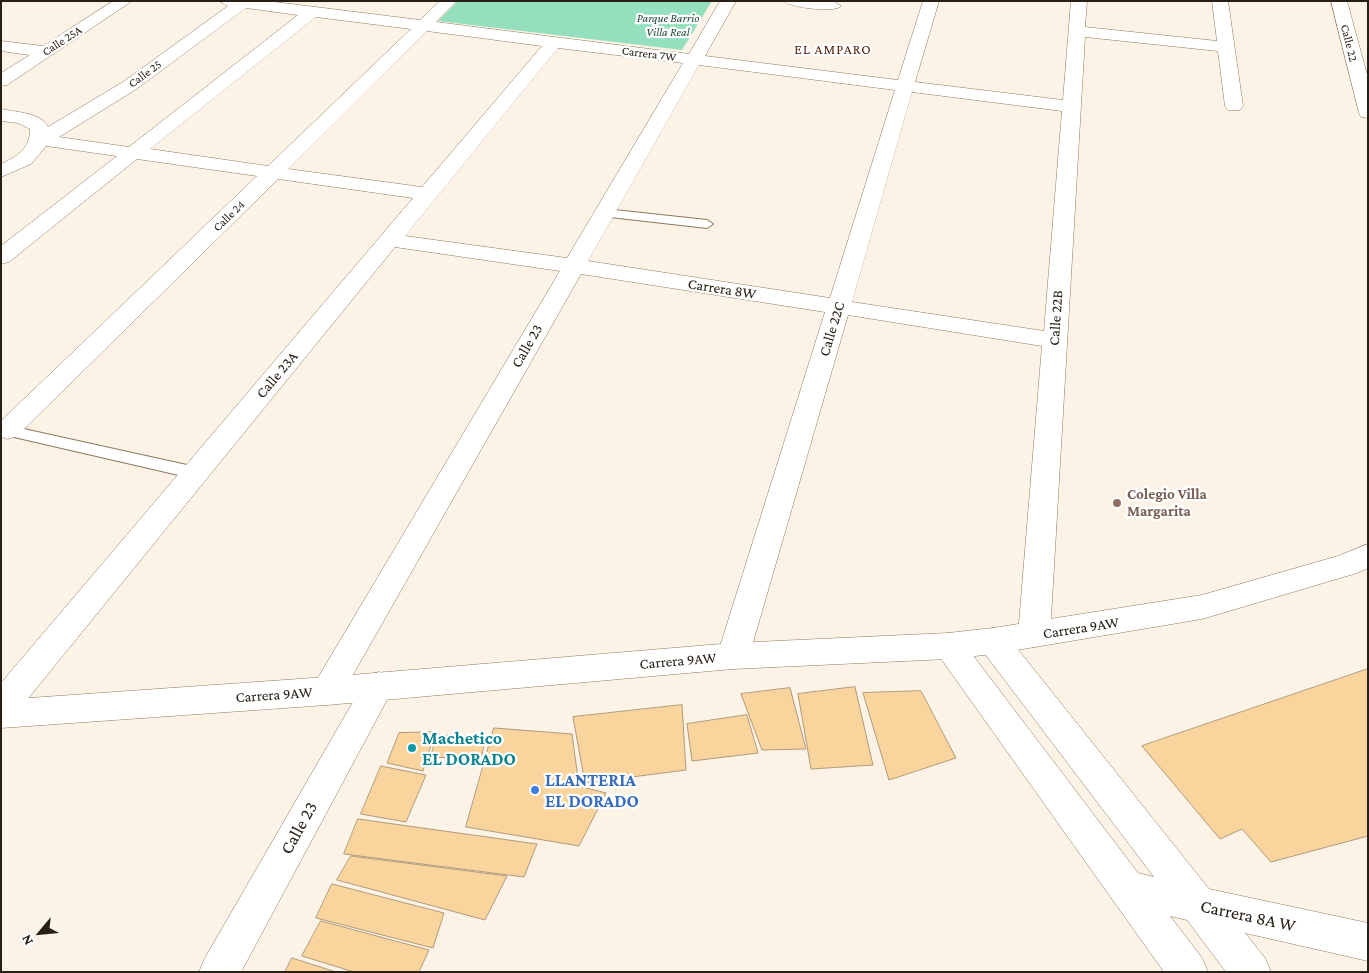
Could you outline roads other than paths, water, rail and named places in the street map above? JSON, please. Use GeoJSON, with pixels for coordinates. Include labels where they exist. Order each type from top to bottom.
{"type":"FeatureCollection","features":[{"type":"Feature","properties":{"kind":"street","name":"Calle 25A"},"geometry":{"type":"LineString","coordinates":[[1,81],[124,1]]}},
{"type":"Feature","properties":{"kind":"street","name":"Calle 24"},"geometry":{"type":"LineString","coordinates":[[5,429],[450,1]]}},
{"type":"Feature","properties":{"kind":"street","name":"Calle 23"},"geometry":{"type":"LineString","coordinates":[[327,691],[728,1]]}},
{"type":"Feature","properties":{"kind":"street"},"geometry":{"type":"LineString","coordinates":[[792,1],[833,6]]}},
{"type":"Feature","properties":{"kind":"street","name":"Calle 22C"},"geometry":{"type":"LineString","coordinates":[[733,656],[931,1]]}},
{"type":"Feature","properties":{"kind":"street","name":"Calle 22B"},"geometry":{"type":"LineString","coordinates":[[1034,635],[1079,1]]}},
{"type":"Feature","properties":{"kind":"street"},"geometry":{"type":"LineString","coordinates":[[1220,1],[1234,106]]}},
{"type":"Feature","properties":{"kind":"street","name":"Calle 22"},"geometry":{"type":"LineString","coordinates":[[1339,1],[1368,112]]}},
{"type":"Feature","properties":{"kind":"street","name":"Carrera 7W"},"geometry":{"type":"LineString","coordinates":[[238,2],[1071,107]]}},
{"type":"Feature","properties":{"kind":"street","name":"Calle 25"},"geometry":{"type":"LineString","coordinates":[[1,171],[22,161],[35,150],[41,140],[129,86],[238,2]]}},
{"type":"Feature","properties":{"kind":"street"},"geometry":{"type":"LineString","coordinates":[[1,257],[312,12]]}},
{"type":"Feature","properties":{"kind":"street"},"geometry":{"type":"LineString","coordinates":[[1076,31],[1225,47]]}},
{"type":"Feature","properties":{"kind":"street","name":"Calle 23A"},"geometry":{"type":"LineString","coordinates":[[1,707],[554,42]]}},
{"type":"Feature","properties":{"kind":"street"},"geometry":{"type":"LineString","coordinates":[[1,46],[47,52]]}},
{"type":"Feature","properties":{"kind":"street"},"geometry":{"type":"LineString","coordinates":[[1,115],[22,118],[39,126],[41,140],[427,194]]}},
{"type":"Feature","properties":{"kind":"street","name":"Carrera 8W"},"geometry":{"type":"LineString","coordinates":[[389,240],[574,266],[1054,340]]}},
{"type":"Feature","properties":{"kind":"street","name":"Carrera 9AW"},"geometry":{"type":"LineString","coordinates":[[1,714],[327,691],[379,685],[733,656],[948,646],[993,641],[1202,607],[1358,560]]}},
{"type":"Feature","properties":{"kind":"street"},"geometry":{"type":"LineString","coordinates":[[993,641],[1251,972]]}},
{"type":"Feature","properties":{"kind":"street"},"geometry":{"type":"LineString","coordinates":[[948,646],[1188,972]]}},
{"type":"Feature","properties":{"kind":"street","name":"Calle 23"},"geometry":{"type":"LineString","coordinates":[[219,972],[379,685]]}},
{"type":"Feature","properties":{"kind":"street","name":"Carrera 8A W"},"geometry":{"type":"LineString","coordinates":[[1128,889],[1368,942]]}},
{"type":"Feature","properties":{"kind":"lane"},"geometry":{"type":"LineString","coordinates":[[605,213],[707,224]]}},
{"type":"Feature","properties":{"kind":"lane"},"geometry":{"type":"LineString","coordinates":[[5,429],[196,473]]}},
{"type":"Feature","properties":{"kind":"place","name":"Colegio Villa Margarita"},"geometry":{"type":"Point","coordinates":[1117,503]}},
{"type":"Feature","properties":{"kind":"place","name":"Machetico EL DORADO"},"geometry":{"type":"Point","coordinates":[412,748]}},
{"type":"Feature","properties":{"kind":"place","name":"LLANTERIA EL DORADO"},"geometry":{"type":"Point","coordinates":[535,790]}},
{"type":"Feature","properties":{"kind":"district","name":"EL AMPARO"},"geometry":{"type":"Point","coordinates":[833,50]}},
{"type":"Feature","properties":{"kind":"park label","name":"Parque Barrio Villa Real"},"geometry":{"type":"Point","coordinates":[668,25]}}]}
